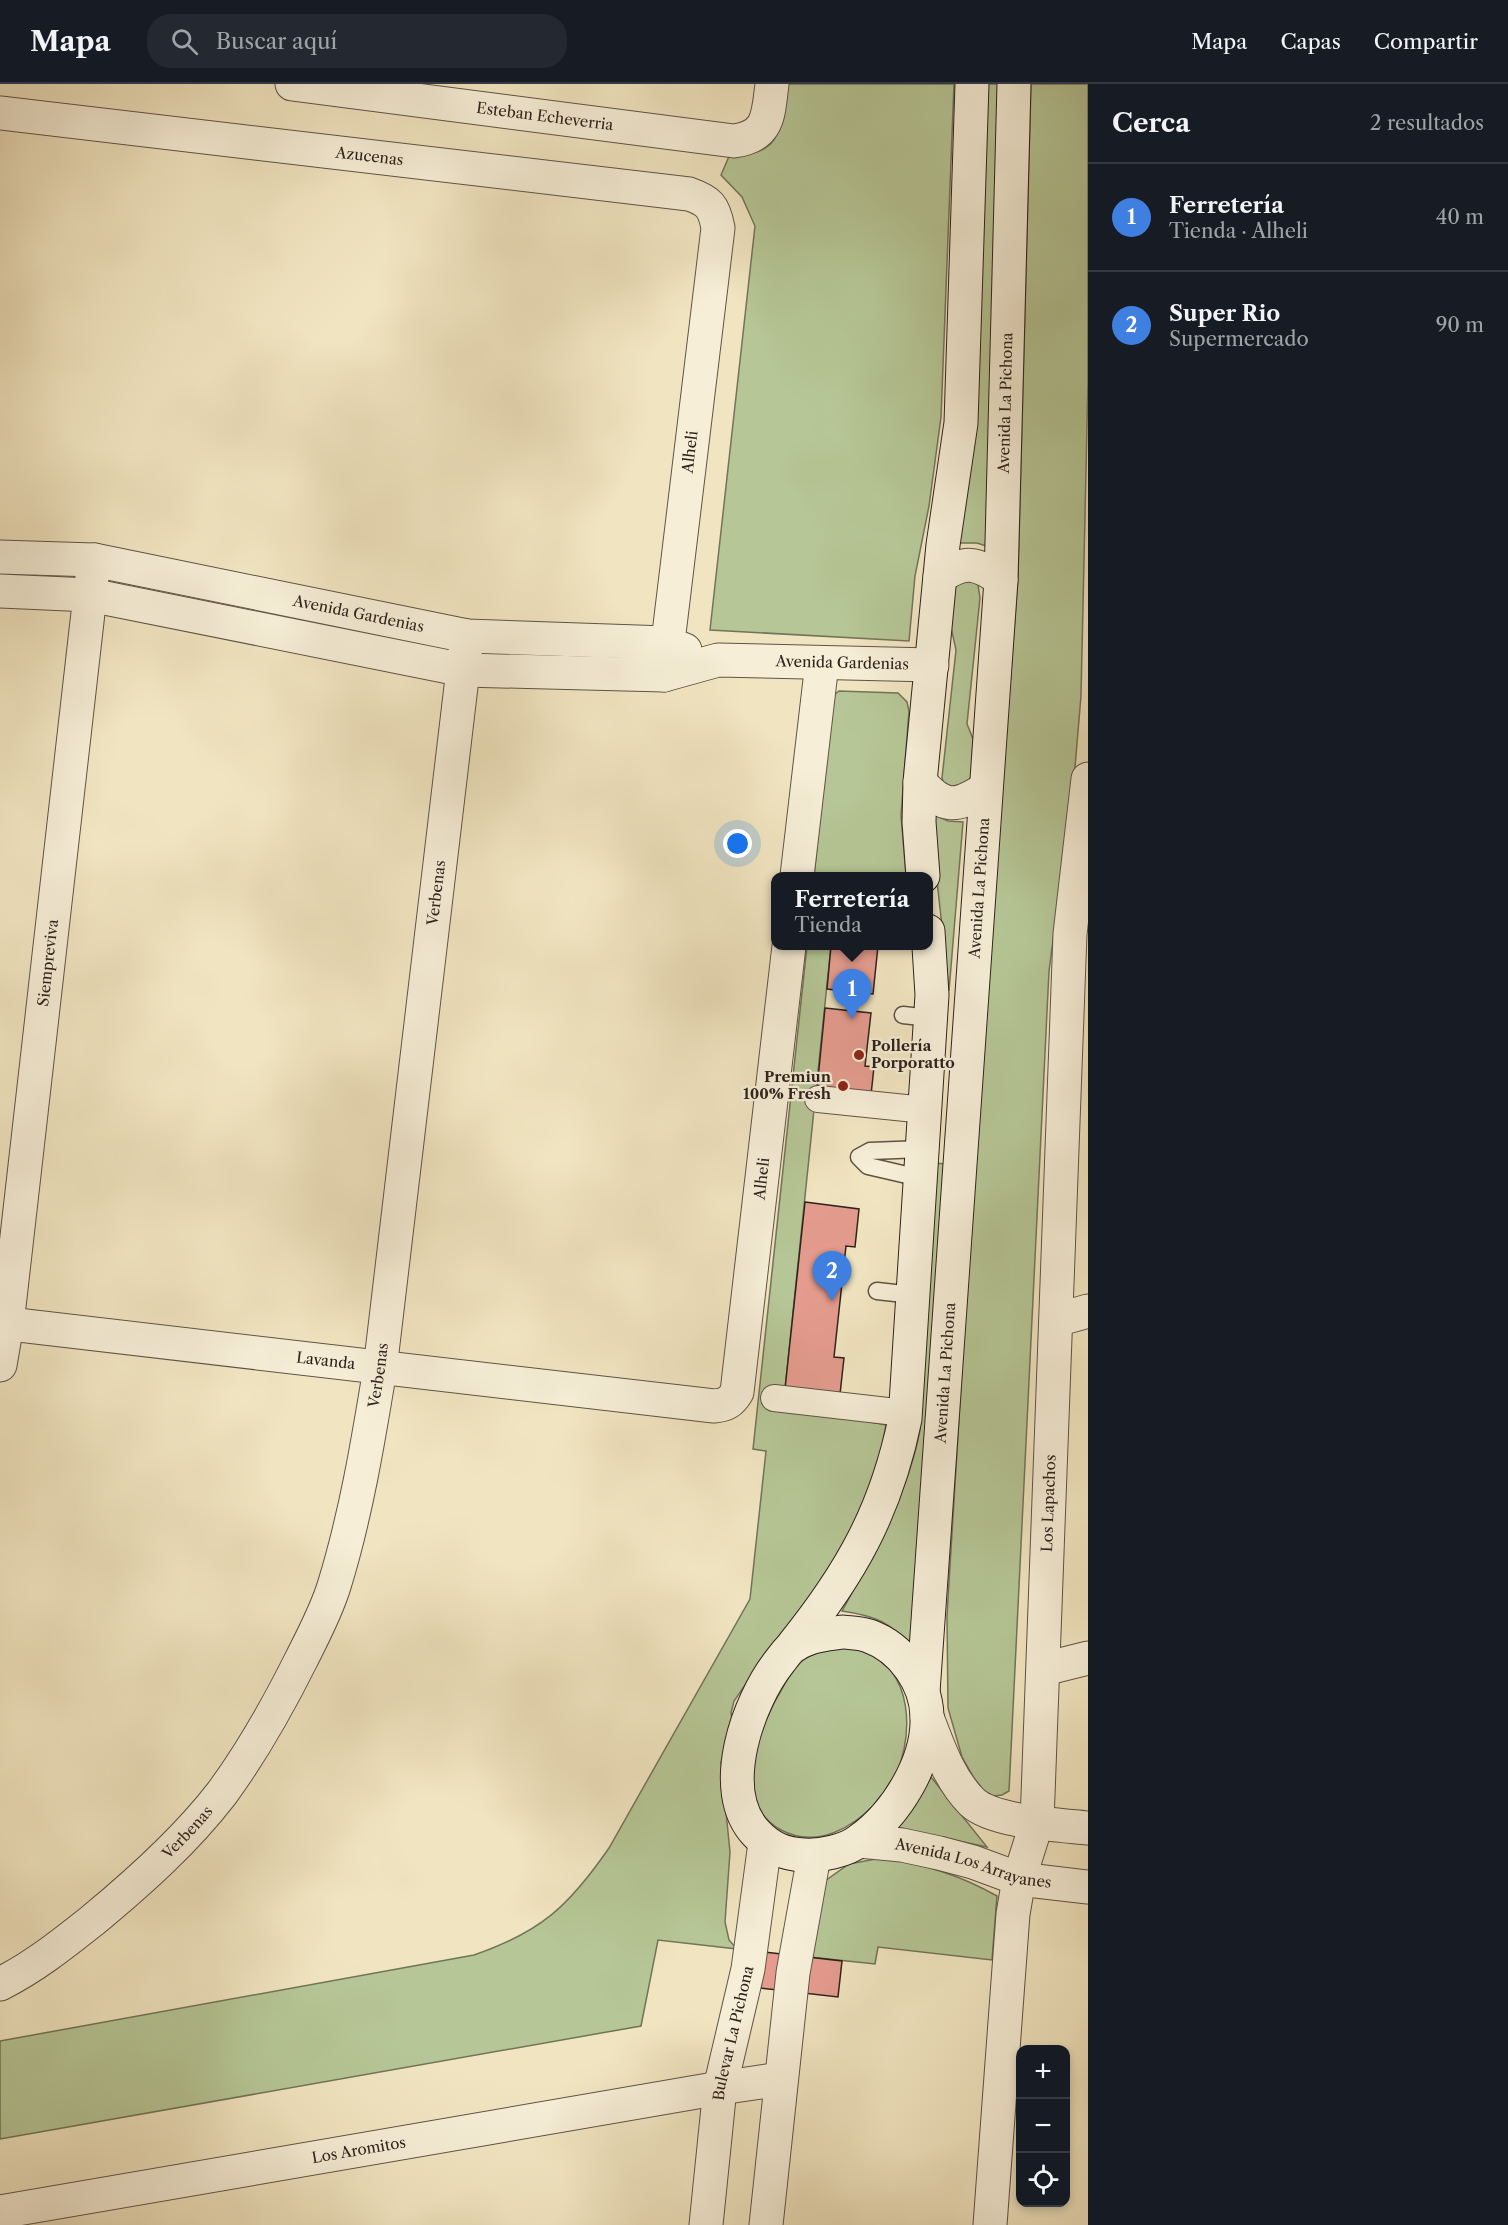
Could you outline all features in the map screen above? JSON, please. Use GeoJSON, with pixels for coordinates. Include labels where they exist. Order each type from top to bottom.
{"type":"FeatureCollection","features":[{"type":"Feature","properties":{"kind":"street","name":"Esteban Echeverria"},"geometry":{"type":"LineString","coordinates":[[292,84],[734,141],[748,139],[759,132],[768,117],[772,84]]}},
{"type":"Feature","properties":{"kind":"street"},"geometry":{"type":"LineString","coordinates":[[923,872],[919,822],[920,782],[940,577],[961,423],[972,84]]}},
{"type":"Feature","properties":{"kind":"street","name":"Avenida La Pichona"},"geometry":{"type":"LineString","coordinates":[[925,1704],[1000,580],[1014,84]]}},
{"type":"Feature","properties":{"kind":"street","name":"Azucenas"},"geometry":{"type":"LineString","coordinates":[[0,113],[689,194],[705,199],[715,214],[718,228]]}},
{"type":"Feature","properties":{"kind":"street","name":"Alheli"},"geometry":{"type":"LineString","coordinates":[[664,675],[666,643],[718,228]]}},
{"type":"Feature","properties":{"kind":"street","name":"Avenida Gardenias"},"geometry":{"type":"LineString","coordinates":[[0,557],[94,560],[467,636],[666,643],[718,660],[932,665]]}},
{"type":"Feature","properties":{"kind":"street","name":"Siempreviva"},"geometry":{"type":"LineString","coordinates":[[0,1365],[3,1323],[94,560]]}},
{"type":"Feature","properties":{"kind":"street"},"geometry":{"type":"LineString","coordinates":[[940,577],[959,565],[970,565],[980,567],[1000,580]]}},
{"type":"Feature","properties":{"kind":"street","name":"Avenida Gardenias"},"geometry":{"type":"LineString","coordinates":[[0,591],[90,595],[464,670],[664,675],[718,660]]}},
{"type":"Feature","properties":{"kind":"street","name":"Verbenas"},"geometry":{"type":"LineString","coordinates":[[0,1984],[59,1947],[145,1875],[186,1834],[222,1793],[283,1696],[315,1632],[333,1588],[363,1472],[380,1369],[467,636]]}},
{"type":"Feature","properties":{"kind":"street"},"geometry":{"type":"LineString","coordinates":[[797,872],[822,663]]}},
{"type":"Feature","properties":{"kind":"street","name":"Los Lapachos"},"geometry":{"type":"LineString","coordinates":[[990,2225],[1013,1914],[1019,1879],[1037,1822],[1056,1320],[1088,779]]}},
{"type":"Feature","properties":{"kind":"street"},"geometry":{"type":"LineString","coordinates":[[920,782],[930,793],[946,803],[960,804],[985,789]]}},
{"type":"Feature","properties":{"kind":"street","name":"Alheli"},"geometry":{"type":"LineString","coordinates":[[724,1405],[732,1401],[737,1392],[788,950]]}},
{"type":"Feature","properties":{"kind":"street"},"geometry":{"type":"LineString","coordinates":[[925,1704],[924,1739],[917,1766],[901,1794],[880,1822],[858,1841],[839,1850],[814,1856],[792,1854],[765,1843],[750,1827],[742,1808],[738,1783],[739,1758],[744,1732],[754,1703],[768,1677],[824,1607],[862,1546],[882,1501],[898,1453],[905,1413],[924,1110],[916,1017],[932,981],[930,950]]}},
{"type":"Feature","properties":{"kind":"street"},"geometry":{"type":"LineString","coordinates":[[818,1099],[924,1110]]}},
{"type":"Feature","properties":{"kind":"street"},"geometry":{"type":"LineString","coordinates":[[1056,1320],[1088,1311]]}},
{"type":"Feature","properties":{"kind":"street","name":"Lavanda"},"geometry":{"type":"LineString","coordinates":[[3,1323],[380,1369],[702,1405],[724,1405]]}},
{"type":"Feature","properties":{"kind":"street"},"geometry":{"type":"LineString","coordinates":[[774,1398],[864,1400],[905,1413]]}},
{"type":"Feature","properties":{"kind":"street"},"geometry":{"type":"LineString","coordinates":[[793,1645],[822,1634],[843,1632],[868,1635],[889,1646],[908,1665],[925,1704],[942,1757],[957,1784],[973,1803],[992,1814],[1088,1828]]}},
{"type":"Feature","properties":{"kind":"street"},"geometry":{"type":"LineString","coordinates":[[1044,1669],[1088,1658]]}},
{"type":"Feature","properties":{"kind":"street","name":"Avenida Los Arrayanes"},"geometry":{"type":"LineString","coordinates":[[858,1841],[902,1845],[939,1853],[973,1862],[1019,1879],[1088,1887]]}},
{"type":"Feature","properties":{"kind":"street","name":"Bulevar La Pichona"},"geometry":{"type":"LineString","coordinates":[[706,2225],[720,2088],[748,1969],[765,1843]]}},
{"type":"Feature","properties":{"kind":"street"},"geometry":{"type":"LineString","coordinates":[[766,2225],[793,1973],[814,1856]]}},
{"type":"Feature","properties":{"kind":"street","name":"Los Aromitos"},"geometry":{"type":"LineString","coordinates":[[0,2212],[782,2079]]}},
{"type":"Feature","properties":{"kind":"lane"},"geometry":{"type":"LineString","coordinates":[[878,1292],[913,1295]]}},
{"type":"Feature","properties":{"kind":"green space"},"geometry":{"type":"Polygon","coordinates":[[[785,84],[954,84],[941,417],[929,506],[915,576],[909,641],[710,630],[755,226],[742,197],[721,175],[730,154],[748,154],[761,151],[770,145],[780,126],[785,84]]]}},
{"type":"Feature","properties":{"kind":"green space"},"geometry":{"type":"Polygon","coordinates":[[[985,84],[1000,84],[989,547],[977,543],[958,543],[985,84]]]}},
{"type":"Feature","properties":{"kind":"green space"},"geometry":{"type":"Polygon","coordinates":[[[1031,84],[1088,84],[1088,380],[1081,696],[1073,791],[1049,971],[1009,1791],[993,1796],[984,1791],[962,1757],[948,1708],[947,1615],[976,1141],[1018,578],[1031,84]]]}},
{"type":"Feature","properties":{"kind":"green space"},"geometry":{"type":"Polygon","coordinates":[[[973,581],[978,585],[980,598],[967,724],[973,739],[971,783],[963,791],[944,784],[942,778],[956,650],[951,627],[954,583],[973,581]]]}},
{"type":"Feature","properties":{"kind":"green space"},"geometry":{"type":"Polygon","coordinates":[[[839,691],[898,693],[907,702],[909,711],[901,815],[906,872],[814,872],[833,696],[839,691]]]}},
{"type":"Feature","properties":{"kind":"green space"},"geometry":{"type":"Polygon","coordinates":[[[935,817],[948,821],[963,822],[949,991],[937,881],[935,817]]]}},
{"type":"Feature","properties":{"kind":"green space"},"geometry":{"type":"Polygon","coordinates":[[[807,950],[831,950],[785,1389],[845,1417],[886,1425],[880,1458],[859,1515],[815,1593],[772,1646],[734,1701],[731,1713],[734,1729],[726,1755],[721,1762],[730,1852],[725,1922],[729,1940],[737,1949],[658,1940],[641,2026],[0,2139],[0,2041],[474,1955],[518,1937],[552,1915],[580,1886],[609,1848],[750,1599],[766,1451],[753,1449],[807,950]]]}},
{"type":"Feature","properties":{"kind":"green space"},"geometry":{"type":"Polygon","coordinates":[[[937,1163],[944,1164],[913,1647],[889,1626],[864,1615],[842,1611],[877,1546],[898,1500],[920,1430],[937,1163]]]}},
{"type":"Feature","properties":{"kind":"green space"},"geometry":{"type":"Polygon","coordinates":[[[835,1647],[866,1651],[882,1661],[893,1674],[901,1689],[907,1723],[902,1759],[888,1789],[857,1820],[834,1833],[808,1837],[794,1835],[781,1830],[765,1817],[756,1801],[753,1782],[754,1762],[766,1721],[791,1673],[806,1658],[835,1647]]]}},
{"type":"Feature","properties":{"kind":"green space"},"geometry":{"type":"Polygon","coordinates":[[[931,1777],[987,1847],[897,1828],[914,1807],[931,1777]]]}},
{"type":"Feature","properties":{"kind":"green space"},"geometry":{"type":"Polygon","coordinates":[[[886,1857],[943,1872],[997,1896],[992,1960],[878,1947],[875,1964],[810,1957],[825,1881],[849,1864],[886,1857]]]}},
{"type":"Feature","properties":{"kind":"building"},"geometry":{"type":"Polygon","coordinates":[[[831,950],[878,950],[873,994],[827,989],[831,950]]]}},
{"type":"Feature","properties":{"kind":"building"},"geometry":{"type":"Polygon","coordinates":[[[825,1008],[871,1013],[865,1066],[874,1067],[871,1095],[817,1089],[825,1008]]]}},
{"type":"Feature","properties":{"kind":"building"},"geometry":{"type":"Polygon","coordinates":[[[805,1202],[859,1209],[855,1247],[846,1246],[834,1357],[844,1358],[840,1394],[785,1389],[805,1202]]]}},
{"type":"Feature","properties":{"kind":"building"},"geometry":{"type":"Polygon","coordinates":[[[737,1949],[842,1961],[838,1997],[733,1985],[737,1949]]]}},
{"type":"Feature","properties":{"kind":"place","name":"Ferretería"},"geometry":{"type":"Point","coordinates":[852,1019]}},
{"type":"Feature","properties":{"kind":"place","name":"Pollería Porporatto"},"geometry":{"type":"Point","coordinates":[859,1055]}},
{"type":"Feature","properties":{"kind":"place","name":"Premiun 100% Fresh"},"geometry":{"type":"Point","coordinates":[843,1086]}},
{"type":"Feature","properties":{"kind":"place","name":"Super Rio"},"geometry":{"type":"Point","coordinates":[832,1301]}}]}
